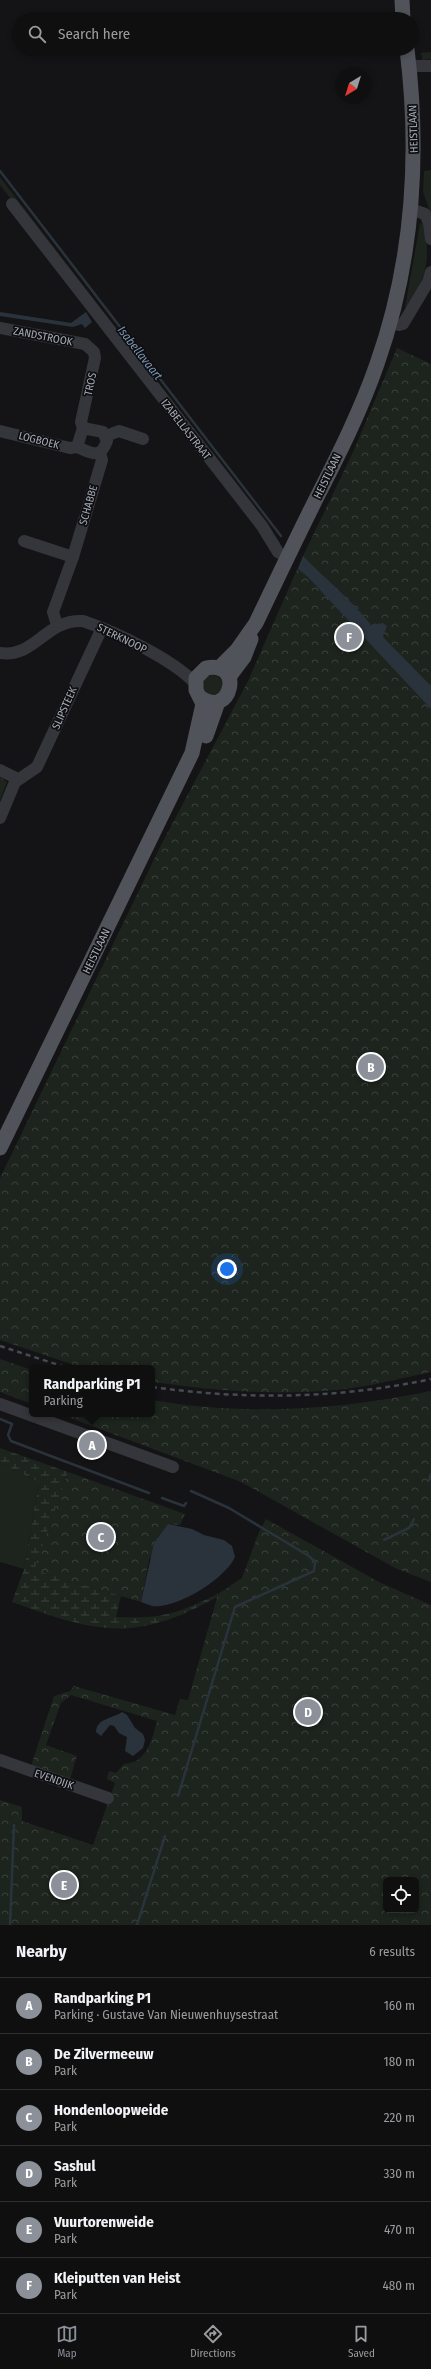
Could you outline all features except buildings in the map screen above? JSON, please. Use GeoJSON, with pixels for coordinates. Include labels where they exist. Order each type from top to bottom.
{"type":"FeatureCollection","features":[{"type":"Feature","properties":{"kind":"main road"},"geometry":{"type":"LineString","coordinates":[[402,0],[403,12]]}},
{"type":"Feature","properties":{"kind":"main road","name":"HEISTLAAN"},"geometry":{"type":"LineString","coordinates":[[192,753],[206,735],[218,702],[229,692],[224,672],[249,648],[254,626],[353,424],[377,366],[390,323],[404,259],[411,209],[414,132],[408,56]]}},
{"type":"Feature","properties":{"kind":"main road"},"geometry":{"type":"LineString","coordinates":[[198,678],[206,668],[224,672]]}},
{"type":"Feature","properties":{"kind":"main road","name":"HEISTLAAN"},"geometry":{"type":"LineString","coordinates":[[0,1148],[192,753],[202,714],[201,698],[196,690],[198,678]]}},
{"type":"Feature","properties":{"kind":"main road"},"geometry":{"type":"LineString","coordinates":[[201,698],[210,702],[218,702]]}},
{"type":"Feature","properties":{"kind":"street"},"geometry":{"type":"LineString","coordinates":[[409,66],[431,66]]}},
{"type":"Feature","properties":{"kind":"street","name":"IZABELLASTRAAT"},"geometry":{"type":"LineString","coordinates":[[12,204],[262,526],[278,552],[287,557]]}},
{"type":"Feature","properties":{"kind":"street"},"geometry":{"type":"LineString","coordinates":[[411,209],[426,214],[431,239]]}},
{"type":"Feature","properties":{"kind":"street"},"geometry":{"type":"LineString","coordinates":[[390,323],[403,324],[430,280]]}},
{"type":"Feature","properties":{"kind":"street","name":"ZANDSTROOK"},"geometry":{"type":"LineString","coordinates":[[0,328],[85,344]]}},
{"type":"Feature","properties":{"kind":"street","name":"TROS"},"geometry":{"type":"LineString","coordinates":[[77,447],[83,428],[81,422],[95,358],[94,352],[85,344]]}},
{"type":"Feature","properties":{"kind":"street"},"geometry":{"type":"LineString","coordinates":[[83,428],[103,432],[106,436],[119,432],[143,439]]}},
{"type":"Feature","properties":{"kind":"street","name":"LOGBOEK"},"geometry":{"type":"LineString","coordinates":[[0,431],[70,448],[77,447],[100,453]]}},
{"type":"Feature","properties":{"kind":"street","name":"SCHABBE"},"geometry":{"type":"LineString","coordinates":[[57,625],[54,612],[73,557],[102,460],[100,453],[104,450],[106,436]]}},
{"type":"Feature","properties":{"kind":"street"},"geometry":{"type":"LineString","coordinates":[[24,540],[73,557]]}},
{"type":"Feature","properties":{"kind":"street","name":"STERKNOOP"},"geometry":{"type":"LineString","coordinates":[[57,625],[75,620],[83,621],[102,628],[198,678]]}},
{"type":"Feature","properties":{"kind":"street"},"geometry":{"type":"LineString","coordinates":[[0,653],[16,653],[24,650],[57,625]]}},
{"type":"Feature","properties":{"kind":"street","name":"SLIPSTEEK"},"geometry":{"type":"LineString","coordinates":[[18,779],[34,771],[38,766],[102,628]]}},
{"type":"Feature","properties":{"kind":"street"},"geometry":{"type":"LineString","coordinates":[[0,770],[18,779],[0,818]]}},
{"type":"Feature","properties":{"kind":"street"},"geometry":{"type":"LineString","coordinates":[[0,1404],[29,1415]]}},
{"type":"Feature","properties":{"kind":"street"},"geometry":{"type":"LineString","coordinates":[[36,1417],[173,1467]]}},
{"type":"Feature","properties":{"kind":"street","name":"EVENDIJK"},"geometry":{"type":"LineString","coordinates":[[0,1760],[108,1798]]}},
{"type":"Feature","properties":{"kind":"green space"},"geometry":{"type":"Polygon","coordinates":[[[431,52],[431,59],[422,60],[421,53],[431,52]]]}},
{"type":"Feature","properties":{"kind":"green space"},"geometry":{"type":"Polygon","coordinates":[[[431,170],[431,215],[423,192],[424,171],[431,170]]]}},
{"type":"Feature","properties":{"kind":"green space"},"geometry":{"type":"Polygon","coordinates":[[[0,177],[280,543],[277,547],[76,281],[0,185],[0,177]]]}},
{"type":"Feature","properties":{"kind":"green space"},"geometry":{"type":"Polygon","coordinates":[[[420,223],[424,225],[427,260],[423,278],[407,309],[405,307],[420,223]]]}},
{"type":"Feature","properties":{"kind":"green space"},"geometry":{"type":"Polygon","coordinates":[[[397,348],[431,364],[431,1372],[371,1385],[344,1389],[262,1392],[206,1389],[155,1382],[155,1365],[74,1365],[0,1340],[0,1178],[160,847],[248,681],[303,556],[353,452],[397,348]]]}},
{"type":"Feature","properties":{"kind":"green space"},"geometry":{"type":"Polygon","coordinates":[[[213,675],[220,678],[223,685],[220,692],[213,695],[206,692],[203,685],[206,678],[213,675]]]}},
{"type":"Feature","properties":{"kind":"green space"},"geometry":{"type":"Polygon","coordinates":[[[0,777],[7,782],[0,800],[0,777]]]}},
{"type":"Feature","properties":{"kind":"green space"},"geometry":{"type":"Polygon","coordinates":[[[0,1359],[29,1369],[29,1403],[0,1392],[0,1359]]]}},
{"type":"Feature","properties":{"kind":"green space"},"geometry":{"type":"Polygon","coordinates":[[[431,1391],[431,1582],[397,1569],[241,1482],[68,1417],[155,1417],[155,1400],[222,1408],[292,1409],[362,1403],[431,1391]]]}},
{"type":"Feature","properties":{"kind":"green space"},"geometry":{"type":"Polygon","coordinates":[[[0,1448],[68,1472],[34,1570],[121,1596],[116,1617],[146,1617],[169,1614],[180,1611],[218,1594],[217,1597],[188,1612],[162,1622],[139,1627],[116,1628],[93,1626],[68,1621],[12,1602],[24,1569],[39,1482],[0,1463],[0,1448]]]}},
{"type":"Feature","properties":{"kind":"green space"},"geometry":{"type":"Polygon","coordinates":[[[0,1463],[39,1482],[24,1569],[0,1562],[0,1463]]]}},
{"type":"Feature","properties":{"kind":"green space"},"geometry":{"type":"Polygon","coordinates":[[[68,1472],[185,1514],[180,1525],[168,1524],[149,1560],[141,1602],[33,1570],[68,1472]]]}},
{"type":"Feature","properties":{"kind":"green space"},"geometry":{"type":"Polygon","coordinates":[[[266,1519],[379,1582],[431,1605],[431,1925],[0,1925],[0,1800],[22,1807],[22,1821],[93,1845],[115,1783],[107,1779],[109,1771],[116,1773],[124,1764],[132,1763],[143,1755],[153,1735],[157,1721],[71,1695],[61,1703],[46,1745],[77,1756],[70,1779],[31,1766],[54,1696],[70,1691],[74,1686],[175,1715],[180,1699],[188,1700],[218,1594],[242,1578],[259,1532],[266,1519]]]}},
{"type":"Feature","properties":{"kind":"shaded area"},"geometry":{"type":"Polygon","coordinates":[[[0,312],[71,323],[86,312],[92,322],[85,328],[82,324],[73,327],[0,316],[0,312]]]}},
{"type":"Feature","properties":{"kind":"shaded area"},"geometry":{"type":"Polygon","coordinates":[[[303,556],[347,598],[371,625],[383,623],[387,626],[383,637],[431,686],[431,709],[307,576],[298,569],[303,556]]]}},
{"type":"Feature","properties":{"kind":"shaded area"},"geometry":{"type":"Polygon","coordinates":[[[168,1524],[192,1529],[204,1535],[224,1540],[232,1546],[235,1557],[230,1566],[211,1583],[199,1591],[174,1603],[162,1606],[152,1606],[141,1602],[154,1543],[168,1524]]]}},
{"type":"Feature","properties":{"kind":"shaded area"},"geometry":{"type":"Polygon","coordinates":[[[122,1712],[127,1715],[135,1728],[143,1734],[145,1740],[143,1748],[133,1756],[125,1751],[127,1737],[119,1733],[114,1726],[110,1725],[101,1736],[96,1732],[97,1727],[102,1721],[122,1712]]]}},
{"type":"Feature","properties":{"kind":"waterway","name":"Isabellavaart"},"geometry":{"type":"LineString","coordinates":[[0,171],[281,536]]}},
{"type":"Feature","properties":{"kind":"waterway"},"geometry":{"type":"LineString","coordinates":[[0,1419],[12,1424],[8,1435],[11,1441],[149,1493]]}},
{"type":"Feature","properties":{"kind":"waterway"},"geometry":{"type":"LineString","coordinates":[[429,1480],[431,1474]]}},
{"type":"Feature","properties":{"kind":"waterway"},"geometry":{"type":"LineString","coordinates":[[178,1796],[235,1607],[314,1571],[315,1562],[309,1556],[229,1508],[191,1491]]}},
{"type":"Feature","properties":{"kind":"waterway"},"geometry":{"type":"LineString","coordinates":[[162,1498],[184,1506],[186,1503]]}},
{"type":"Feature","properties":{"kind":"waterway"},"geometry":{"type":"LineString","coordinates":[[384,1540],[409,1528],[414,1519]]}},
{"type":"Feature","properties":{"kind":"waterway"},"geometry":{"type":"LineString","coordinates":[[10,1925],[14,1825]]}},
{"type":"Feature","properties":{"kind":"waterway"},"geometry":{"type":"LineString","coordinates":[[137,1925],[165,1836]]}},
{"type":"Feature","properties":{"kind":"railway"},"geometry":{"type":"LineString","coordinates":[[0,1346],[59,1365]]}},
{"type":"Feature","properties":{"kind":"railway"},"geometry":{"type":"LineString","coordinates":[[155,1387],[222,1394],[327,1394],[396,1386],[431,1379]]}},
{"type":"Feature","properties":{"kind":"place","name":"Kleiputten van Heist"},"geometry":{"type":"Point","coordinates":[349,637]}},
{"type":"Feature","properties":{"kind":"place","name":"De Zilvermeeuw"},"geometry":{"type":"Point","coordinates":[371,1067]}},
{"type":"Feature","properties":{"kind":"place","name":"Randparking P1"},"geometry":{"type":"Point","coordinates":[92,1445]}},
{"type":"Feature","properties":{"kind":"place","name":"Hondenloopweide"},"geometry":{"type":"Point","coordinates":[101,1537]}},
{"type":"Feature","properties":{"kind":"place","name":"Sashul"},"geometry":{"type":"Point","coordinates":[308,1712]}},
{"type":"Feature","properties":{"kind":"place","name":"Vuurtorenweide"},"geometry":{"type":"Point","coordinates":[64,1885]}}]}
